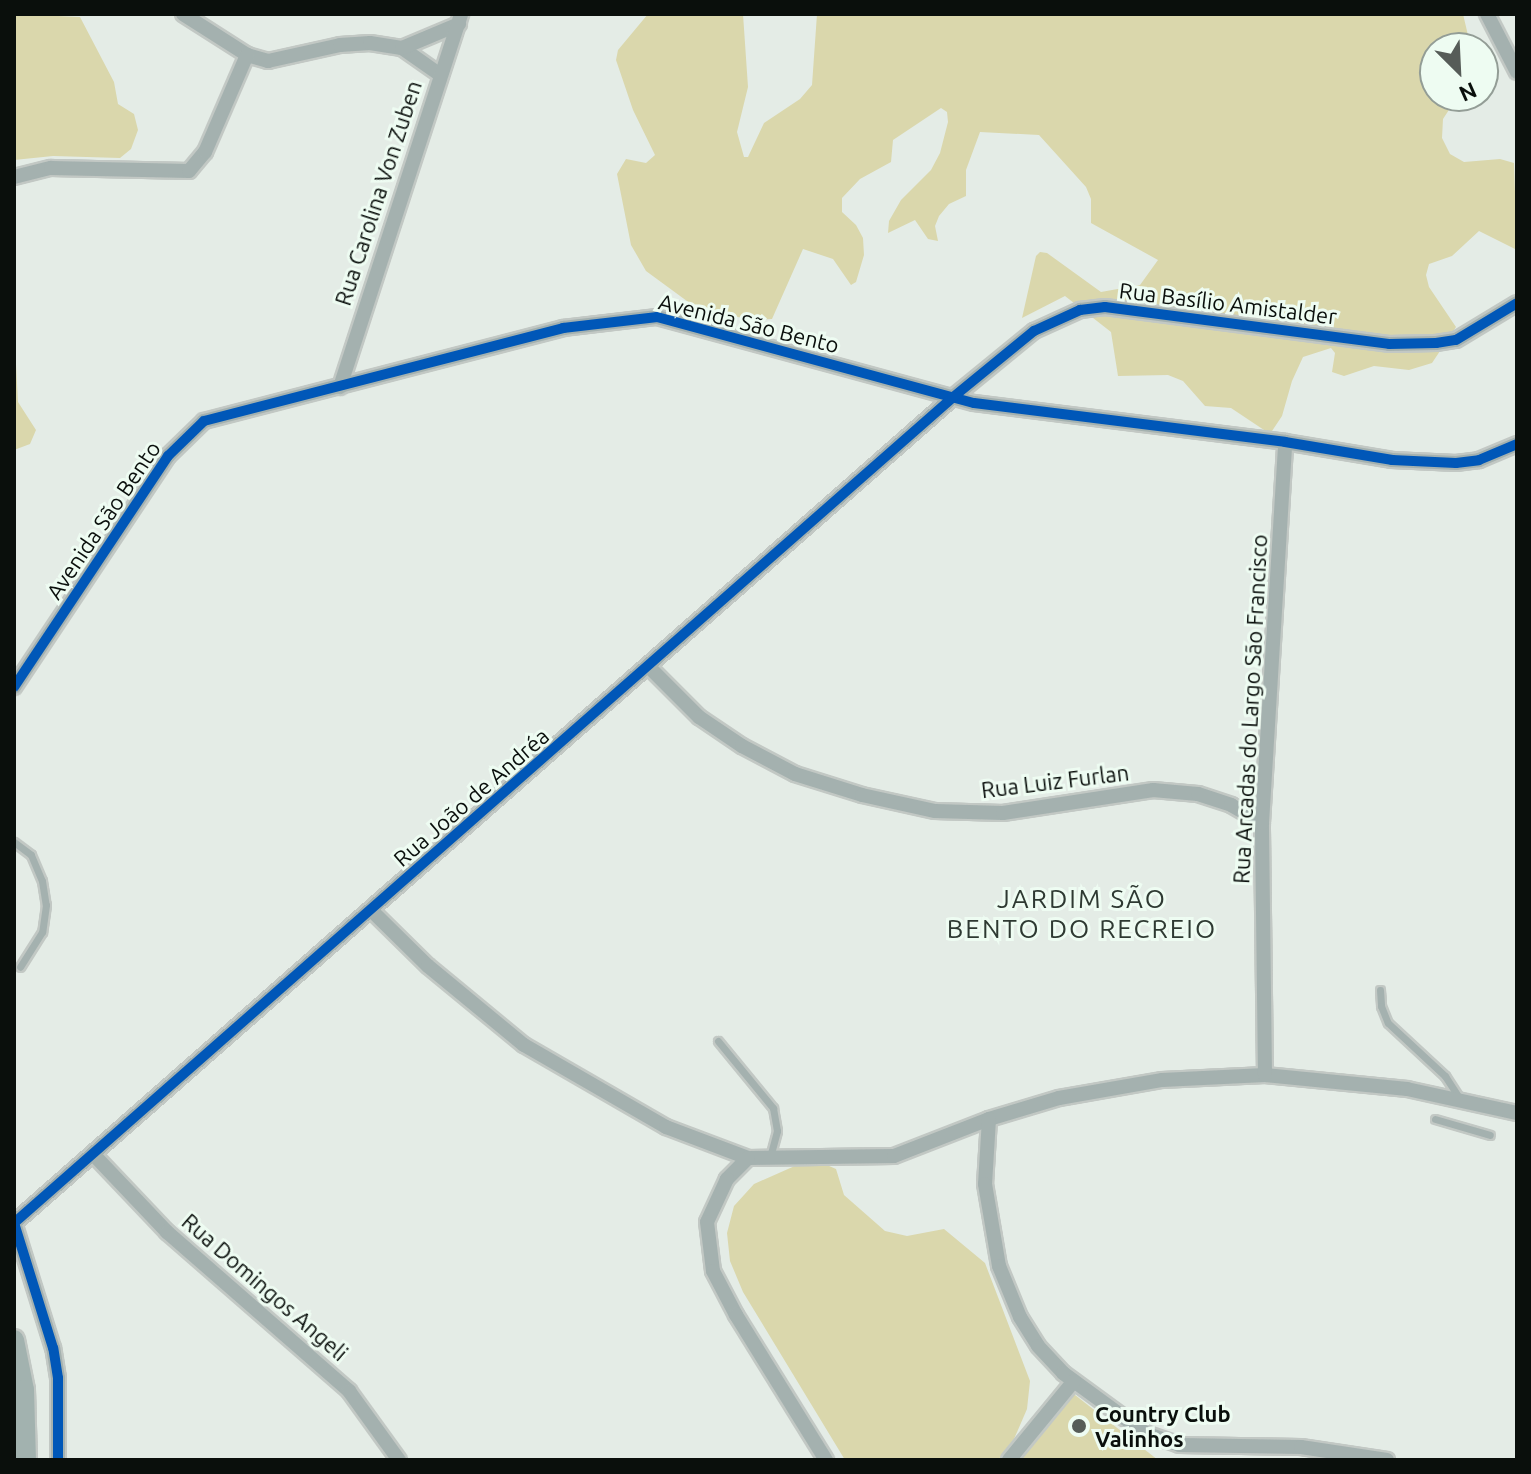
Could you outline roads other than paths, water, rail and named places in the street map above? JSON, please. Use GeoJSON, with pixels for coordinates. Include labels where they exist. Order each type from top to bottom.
{"type":"FeatureCollection","features":[{"type":"Feature","properties":{"kind":"main road"},"geometry":{"type":"LineString","coordinates":[[14,1340],[24,1390],[26,1460]]}},
{"type":"Feature","properties":{"kind":"street"},"geometry":{"type":"LineString","coordinates":[[183,14],[247,55],[276,61],[340,45],[402,48],[460,19]]}},
{"type":"Feature","properties":{"kind":"street"},"geometry":{"type":"LineString","coordinates":[[1487,14],[1517,72]]}},
{"type":"Feature","properties":{"kind":"street","name":"Rua Carolina Von Zuben"},"geometry":{"type":"LineString","coordinates":[[340,387],[439,74],[460,19]]}},
{"type":"Feature","properties":{"kind":"street"},"geometry":{"type":"LineString","coordinates":[[402,48],[439,74]]}},
{"type":"Feature","properties":{"kind":"street"},"geometry":{"type":"LineString","coordinates":[[14,177],[51,168],[189,171],[205,152],[247,55]]}},
{"type":"Feature","properties":{"kind":"street","name":"Rua Basílio Amistalder"},"geometry":{"type":"LineString","coordinates":[[952,398],[1034,331],[1080,310],[1105,307],[1389,344],[1420,344],[1456,340],[1517,303]]}},
{"type":"Feature","properties":{"kind":"street","name":"Avenida São Bento"},"geometry":{"type":"LineString","coordinates":[[14,687],[168,456],[190,431],[218,415],[340,387],[563,328],[657,317],[782,348],[952,398],[1285,442],[1392,460],[1456,463],[1479,460],[1517,444]]}},
{"type":"Feature","properties":{"kind":"street","name":"Rua João de Andréa"},"geometry":{"type":"LineString","coordinates":[[14,1223],[952,398]]}},
{"type":"Feature","properties":{"kind":"street","name":"Rua Arcadas do Largo São Francisco"},"geometry":{"type":"LineString","coordinates":[[1265,1075],[1262,823],[1285,442]]}},
{"type":"Feature","properties":{"kind":"street","name":"Rua Luiz Furlan"},"geometry":{"type":"LineString","coordinates":[[649,667],[699,717],[742,746],[795,774],[862,795],[935,811],[1003,813],[1153,790],[1198,794],[1231,805],[1262,823]]}},
{"type":"Feature","properties":{"kind":"street"},"geometry":{"type":"LineString","coordinates":[[372,911],[428,966],[524,1045],[666,1127],[748,1158],[894,1156],[989,1119],[1111,1087],[1162,1080],[1265,1075],[1407,1089],[1517,1113]]}},
{"type":"Feature","properties":{"kind":"street"},"geometry":{"type":"LineString","coordinates":[[989,1119],[985,1184],[999,1266],[1020,1317],[1038,1346],[1074,1381],[1145,1433],[1179,1445],[1301,1447],[1387,1460]]}},
{"type":"Feature","properties":{"kind":"street","name":"Rua Domingos Angeli"},"geometry":{"type":"LineString","coordinates":[[93,1154],[167,1232],[349,1391],[399,1460]]}},
{"type":"Feature","properties":{"kind":"street"},"geometry":{"type":"LineString","coordinates":[[748,1158],[727,1179],[707,1222],[713,1271],[736,1315],[826,1460]]}},
{"type":"Feature","properties":{"kind":"street"},"geometry":{"type":"LineString","coordinates":[[14,1223],[53,1348],[58,1378],[58,1460]]}},
{"type":"Feature","properties":{"kind":"street"},"geometry":{"type":"LineString","coordinates":[[1009,1460],[1074,1381]]}},
{"type":"Feature","properties":{"kind":"lane"},"geometry":{"type":"LineString","coordinates":[[14,842],[31,855],[42,881],[46,905],[42,932],[20,967]]}},
{"type":"Feature","properties":{"kind":"lane"},"geometry":{"type":"LineString","coordinates":[[1380,990],[1381,1006],[1388,1023],[1445,1076],[1462,1101]]}},
{"type":"Feature","properties":{"kind":"lane"},"geometry":{"type":"LineString","coordinates":[[718,1041],[773,1108],[777,1131],[770,1158]]}},
{"type":"Feature","properties":{"kind":"lane"},"geometry":{"type":"LineString","coordinates":[[1435,1119],[1490,1135]]}},
{"type":"Feature","properties":{"kind":"place","name":"Country Club Valinhos"},"geometry":{"type":"Point","coordinates":[1079,1426]}},
{"type":"Feature","properties":{"kind":"district","name":"JARDIM SÃO BENTO DO RECREIO"},"geometry":{"type":"Point","coordinates":[1082,914]}}]}
